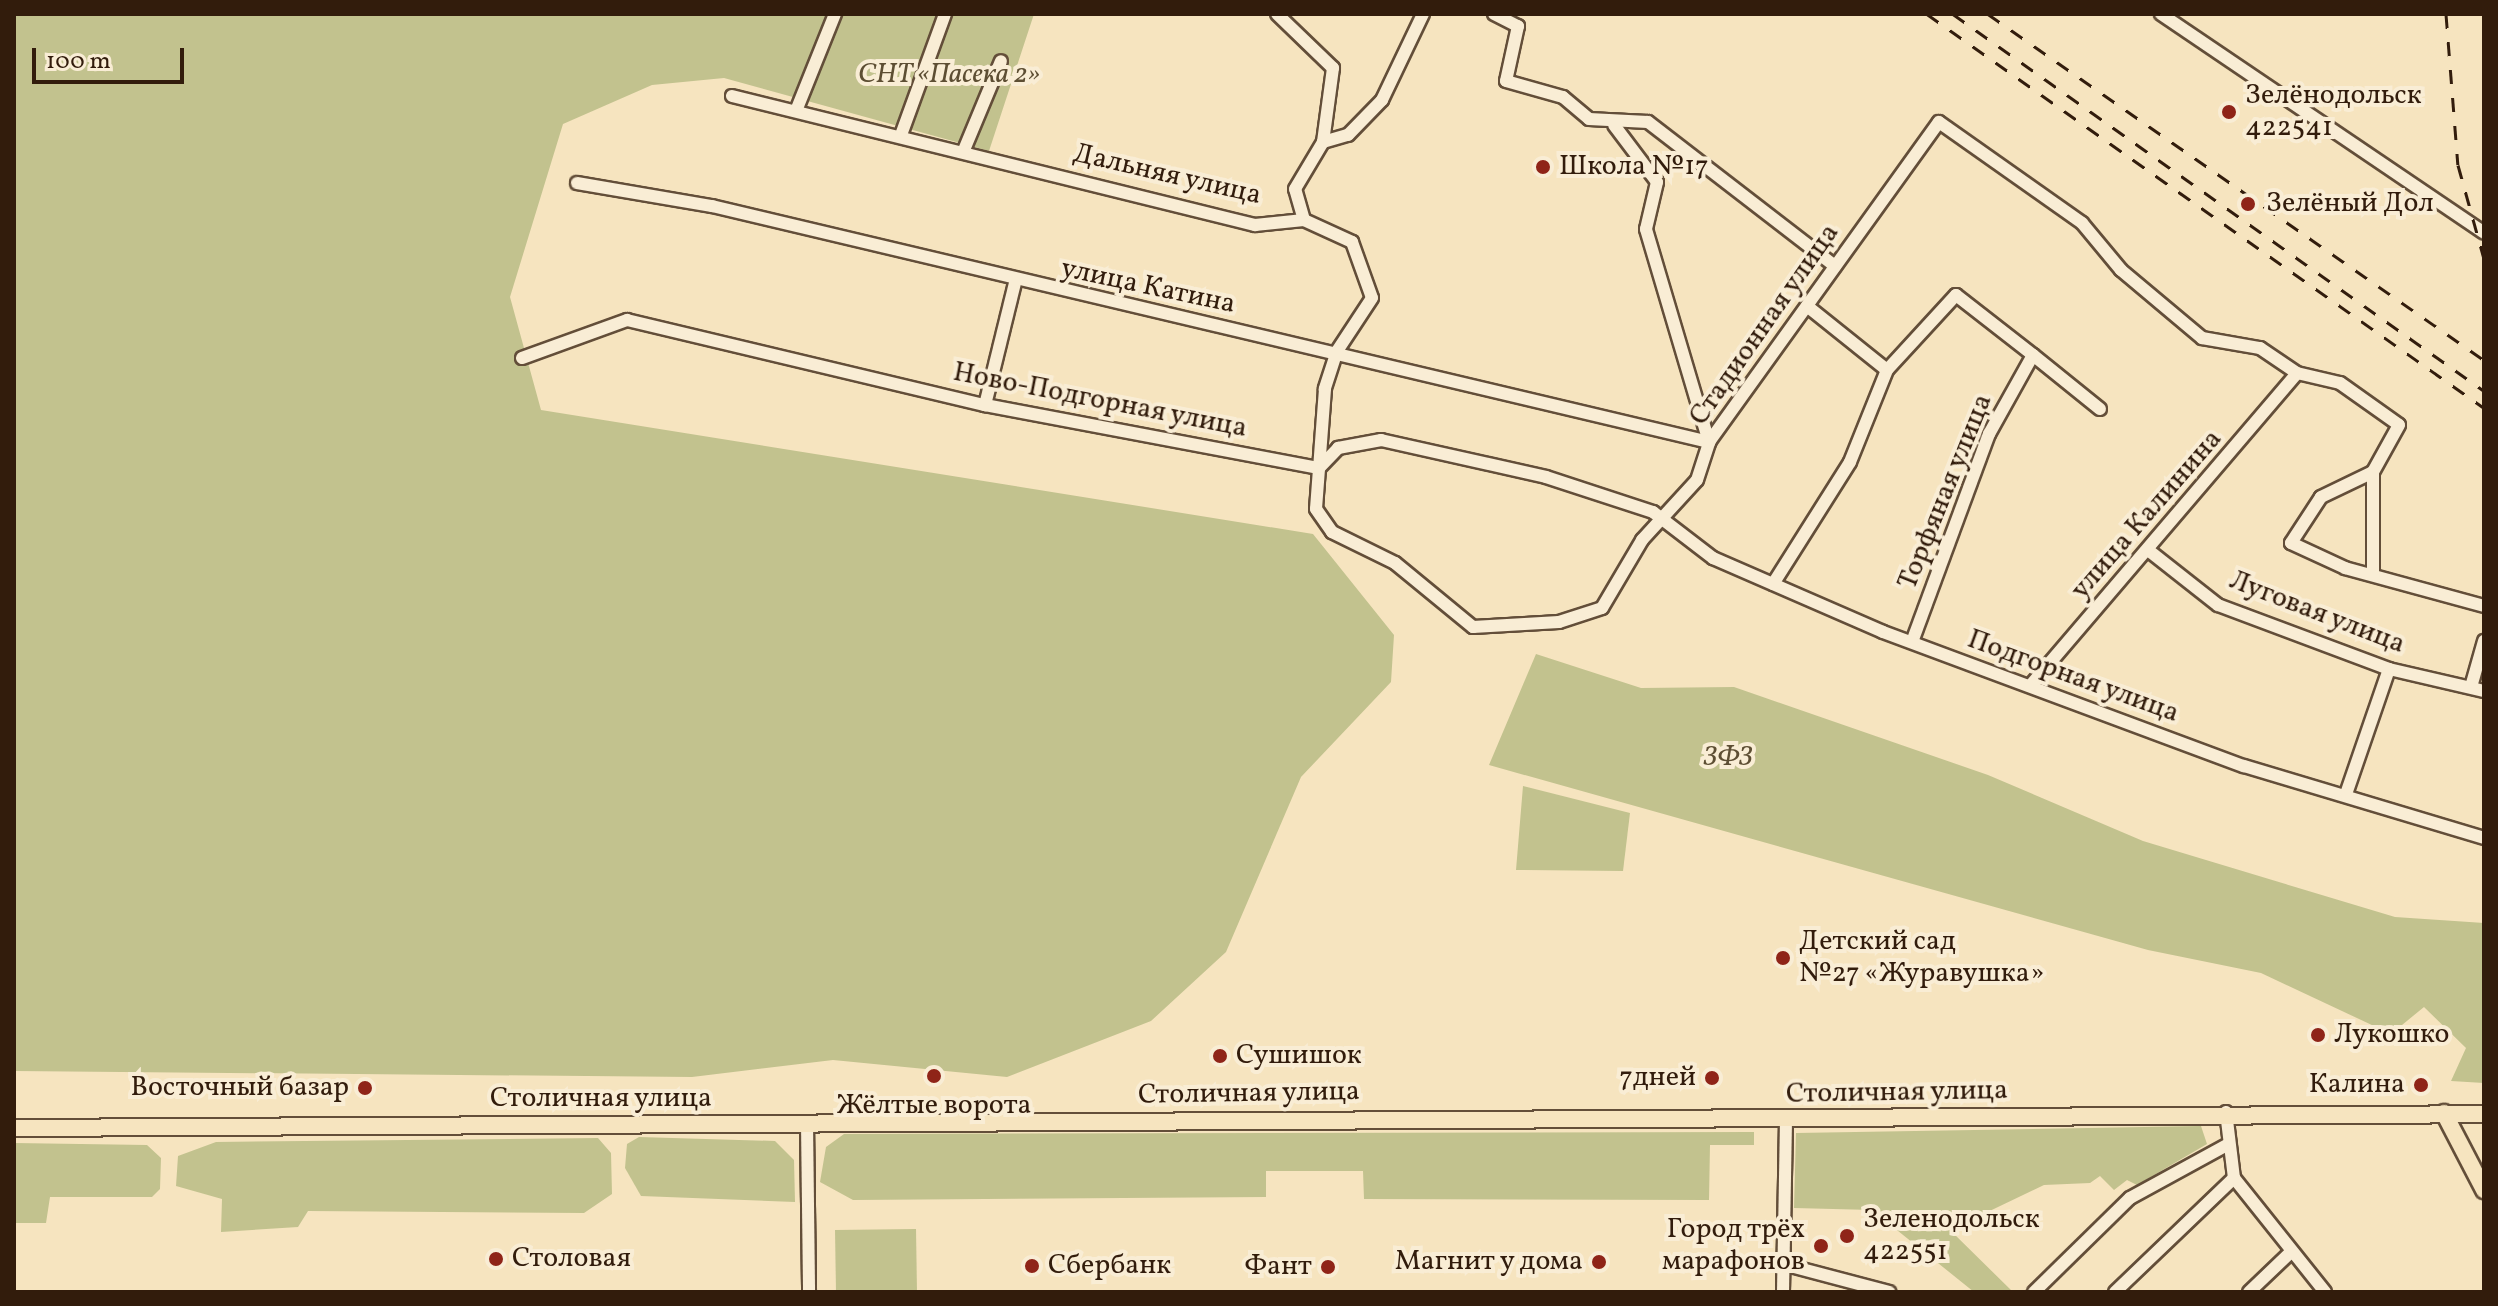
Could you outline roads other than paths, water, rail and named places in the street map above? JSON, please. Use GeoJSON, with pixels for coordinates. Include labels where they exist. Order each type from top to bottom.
{"type":"FeatureCollection","features":[{"type":"Feature","properties":{"kind":"main road","name":"Столичная улица"},"geometry":{"type":"LineString","coordinates":[[14,1128],[1786,1122],[2226,1112],[2484,1114]]}},
{"type":"Feature","properties":{"kind":"main road"},"geometry":{"type":"LineString","coordinates":[[2444,1113],[2484,1190]]}},
{"type":"Feature","properties":{"kind":"street"},"geometry":{"type":"LineString","coordinates":[[796,111],[835,14]]}},
{"type":"Feature","properties":{"kind":"street"},"geometry":{"type":"LineString","coordinates":[[901,135],[945,14]]}},
{"type":"Feature","properties":{"kind":"street"},"geometry":{"type":"LineString","coordinates":[[1277,14],[1333,68],[1323,142],[1295,189],[1304,220],[1352,242],[1367,276],[1372,298],[1337,351],[1325,389],[1319,468]]}},
{"type":"Feature","properties":{"kind":"street"},"geometry":{"type":"LineString","coordinates":[[1323,142],[1348,135],[1382,100],[1423,14]]}},
{"type":"Feature","properties":{"kind":"street"},"geometry":{"type":"LineString","coordinates":[[1494,14],[1518,26],[1506,81],[1563,97],[1589,119],[1614,125],[1648,122],[1835,266]]}},
{"type":"Feature","properties":{"kind":"street"},"geometry":{"type":"LineString","coordinates":[[2161,14],[2484,233]]}},
{"type":"Feature","properties":{"kind":"street"},"geometry":{"type":"LineString","coordinates":[[964,150],[1001,61]]}},
{"type":"Feature","properties":{"kind":"street","name":"Дальняя улица"},"geometry":{"type":"LineString","coordinates":[[732,96],[964,150],[1255,225],[1304,220]]}},
{"type":"Feature","properties":{"kind":"street","name":"Стадионная улица"},"geometry":{"type":"LineString","coordinates":[[1319,468],[1316,509],[1332,532],[1395,563],[1473,627],[1559,622],[1602,608],[1663,520],[1697,480],[1709,442],[1939,122],[2082,223],[2121,270],[2202,338],[2260,348],[2297,373]]}},
{"type":"Feature","properties":{"kind":"street"},"geometry":{"type":"LineString","coordinates":[[1614,125],[1657,182],[1646,229],[1709,442]]}},
{"type":"Feature","properties":{"kind":"street","name":"улица Катина"},"geometry":{"type":"LineString","coordinates":[[577,183],[712,206],[1015,283],[1337,351],[1709,442]]}},
{"type":"Feature","properties":{"kind":"street"},"geometry":{"type":"LineString","coordinates":[[985,405],[1015,283]]}},
{"type":"Feature","properties":{"kind":"street"},"geometry":{"type":"LineString","coordinates":[[1773,584],[1850,462],[1887,370],[1956,295],[2100,409]]}},
{"type":"Feature","properties":{"kind":"street"},"geometry":{"type":"LineString","coordinates":[[1807,306],[1887,370]]}},
{"type":"Feature","properties":{"kind":"street","name":"Ново-Подгорная улица"},"geometry":{"type":"LineString","coordinates":[[522,358],[627,320],[985,405],[1319,468]]}},
{"type":"Feature","properties":{"kind":"street","name":"Торфяная улица"},"geometry":{"type":"LineString","coordinates":[[1912,642],[1989,434],[2033,355]]}},
{"type":"Feature","properties":{"kind":"street"},"geometry":{"type":"LineString","coordinates":[[2297,373],[2340,383],[2399,425],[2373,472],[2373,575]]}},
{"type":"Feature","properties":{"kind":"street","name":"улица Калинина"},"geometry":{"type":"LineString","coordinates":[[2030,686],[2297,373]]}},
{"type":"Feature","properties":{"kind":"street"},"geometry":{"type":"LineString","coordinates":[[1319,468],[1338,448],[1381,440],[1546,477],[1663,520]]}},
{"type":"Feature","properties":{"kind":"street"},"geometry":{"type":"LineString","coordinates":[[2373,472],[2321,497],[2291,543],[2373,575],[2484,606]]}},
{"type":"Feature","properties":{"kind":"street","name":"Подгорная улица"},"geometry":{"type":"LineString","coordinates":[[1663,520],[1713,558],[1912,642],[2244,766],[2346,794],[2484,838]]}},
{"type":"Feature","properties":{"kind":"street","name":"Луговая улица"},"geometry":{"type":"LineString","coordinates":[[2148,550],[2218,605],[2389,669],[2478,689]]}},
{"type":"Feature","properties":{"kind":"street"},"geometry":{"type":"LineString","coordinates":[[2478,689],[2484,641]]}},
{"type":"Feature","properties":{"kind":"street"},"geometry":{"type":"LineString","coordinates":[[2346,794],[2389,669]]}},
{"type":"Feature","properties":{"kind":"street"},"geometry":{"type":"LineString","coordinates":[[2226,1112],[2227,1145],[2234,1178],[2290,1253],[2325,1292]]}},
{"type":"Feature","properties":{"kind":"street"},"geometry":{"type":"LineString","coordinates":[[1783,1292],[1786,1122]]}},
{"type":"Feature","properties":{"kind":"street"},"geometry":{"type":"LineString","coordinates":[[807,1123],[809,1292]]}},
{"type":"Feature","properties":{"kind":"street"},"geometry":{"type":"LineString","coordinates":[[2034,1292],[2130,1198],[2227,1145]]}},
{"type":"Feature","properties":{"kind":"street"},"geometry":{"type":"LineString","coordinates":[[2115,1292],[2234,1178]]}},
{"type":"Feature","properties":{"kind":"street"},"geometry":{"type":"LineString","coordinates":[[2249,1292],[2290,1253]]}},
{"type":"Feature","properties":{"kind":"street"},"geometry":{"type":"LineString","coordinates":[[1783,1264],[1889,1292]]}},
{"type":"Feature","properties":{"kind":"railway"},"geometry":{"type":"LineString","coordinates":[[1927,14],[2484,408]]}},
{"type":"Feature","properties":{"kind":"railway"},"geometry":{"type":"LineString","coordinates":[[1953,14],[2484,391]]}},
{"type":"Feature","properties":{"kind":"railway"},"geometry":{"type":"LineString","coordinates":[[1988,14],[2484,360]]}},
{"type":"Feature","properties":{"kind":"railway"},"geometry":{"type":"LineString","coordinates":[[2446,14],[2458,165],[2484,259]]}},
{"type":"Feature","properties":{"kind":"place","name":"Зелёнодольск 422541"},"geometry":{"type":"Point","coordinates":[2229,112]}},
{"type":"Feature","properties":{"kind":"place","name":"Школа №17"},"geometry":{"type":"Point","coordinates":[1543,167]}},
{"type":"Feature","properties":{"kind":"place","name":"Зелёный Дол"},"geometry":{"type":"Point","coordinates":[2248,204]}},
{"type":"Feature","properties":{"kind":"place","name":"Детский сад №27 «Журавушка»"},"geometry":{"type":"Point","coordinates":[1783,958]}},
{"type":"Feature","properties":{"kind":"place","name":"Лукошко"},"geometry":{"type":"Point","coordinates":[2318,1035]}},
{"type":"Feature","properties":{"kind":"place","name":"Сушишок"},"geometry":{"type":"Point","coordinates":[1220,1056]}},
{"type":"Feature","properties":{"kind":"place","name":"Жёлтые ворота"},"geometry":{"type":"Point","coordinates":[934,1076]}},
{"type":"Feature","properties":{"kind":"place","name":"7дней"},"geometry":{"type":"Point","coordinates":[1712,1078]}},
{"type":"Feature","properties":{"kind":"place","name":"Калина"},"geometry":{"type":"Point","coordinates":[2421,1085]}},
{"type":"Feature","properties":{"kind":"place","name":"Восточный базар"},"geometry":{"type":"Point","coordinates":[365,1088]}},
{"type":"Feature","properties":{"kind":"place","name":"Зеленодольск 422551"},"geometry":{"type":"Point","coordinates":[1847,1236]}},
{"type":"Feature","properties":{"kind":"place","name":"Город трёх марафонов"},"geometry":{"type":"Point","coordinates":[1821,1246]}},
{"type":"Feature","properties":{"kind":"place","name":"Столовая"},"geometry":{"type":"Point","coordinates":[496,1259]}},
{"type":"Feature","properties":{"kind":"place","name":"Магнит у дома"},"geometry":{"type":"Point","coordinates":[1599,1262]}},
{"type":"Feature","properties":{"kind":"place","name":"Сбербанк"},"geometry":{"type":"Point","coordinates":[1032,1266]}},
{"type":"Feature","properties":{"kind":"place","name":"Фант"},"geometry":{"type":"Point","coordinates":[1328,1267]}},
{"type":"Feature","properties":{"kind":"park label","name":"СНТ «Пасека 2»"},"geometry":{"type":"Point","coordinates":[949,75]}},
{"type":"Feature","properties":{"kind":"park label","name":"ЗФЗ"},"geometry":{"type":"Point","coordinates":[1728,758]}}]}
